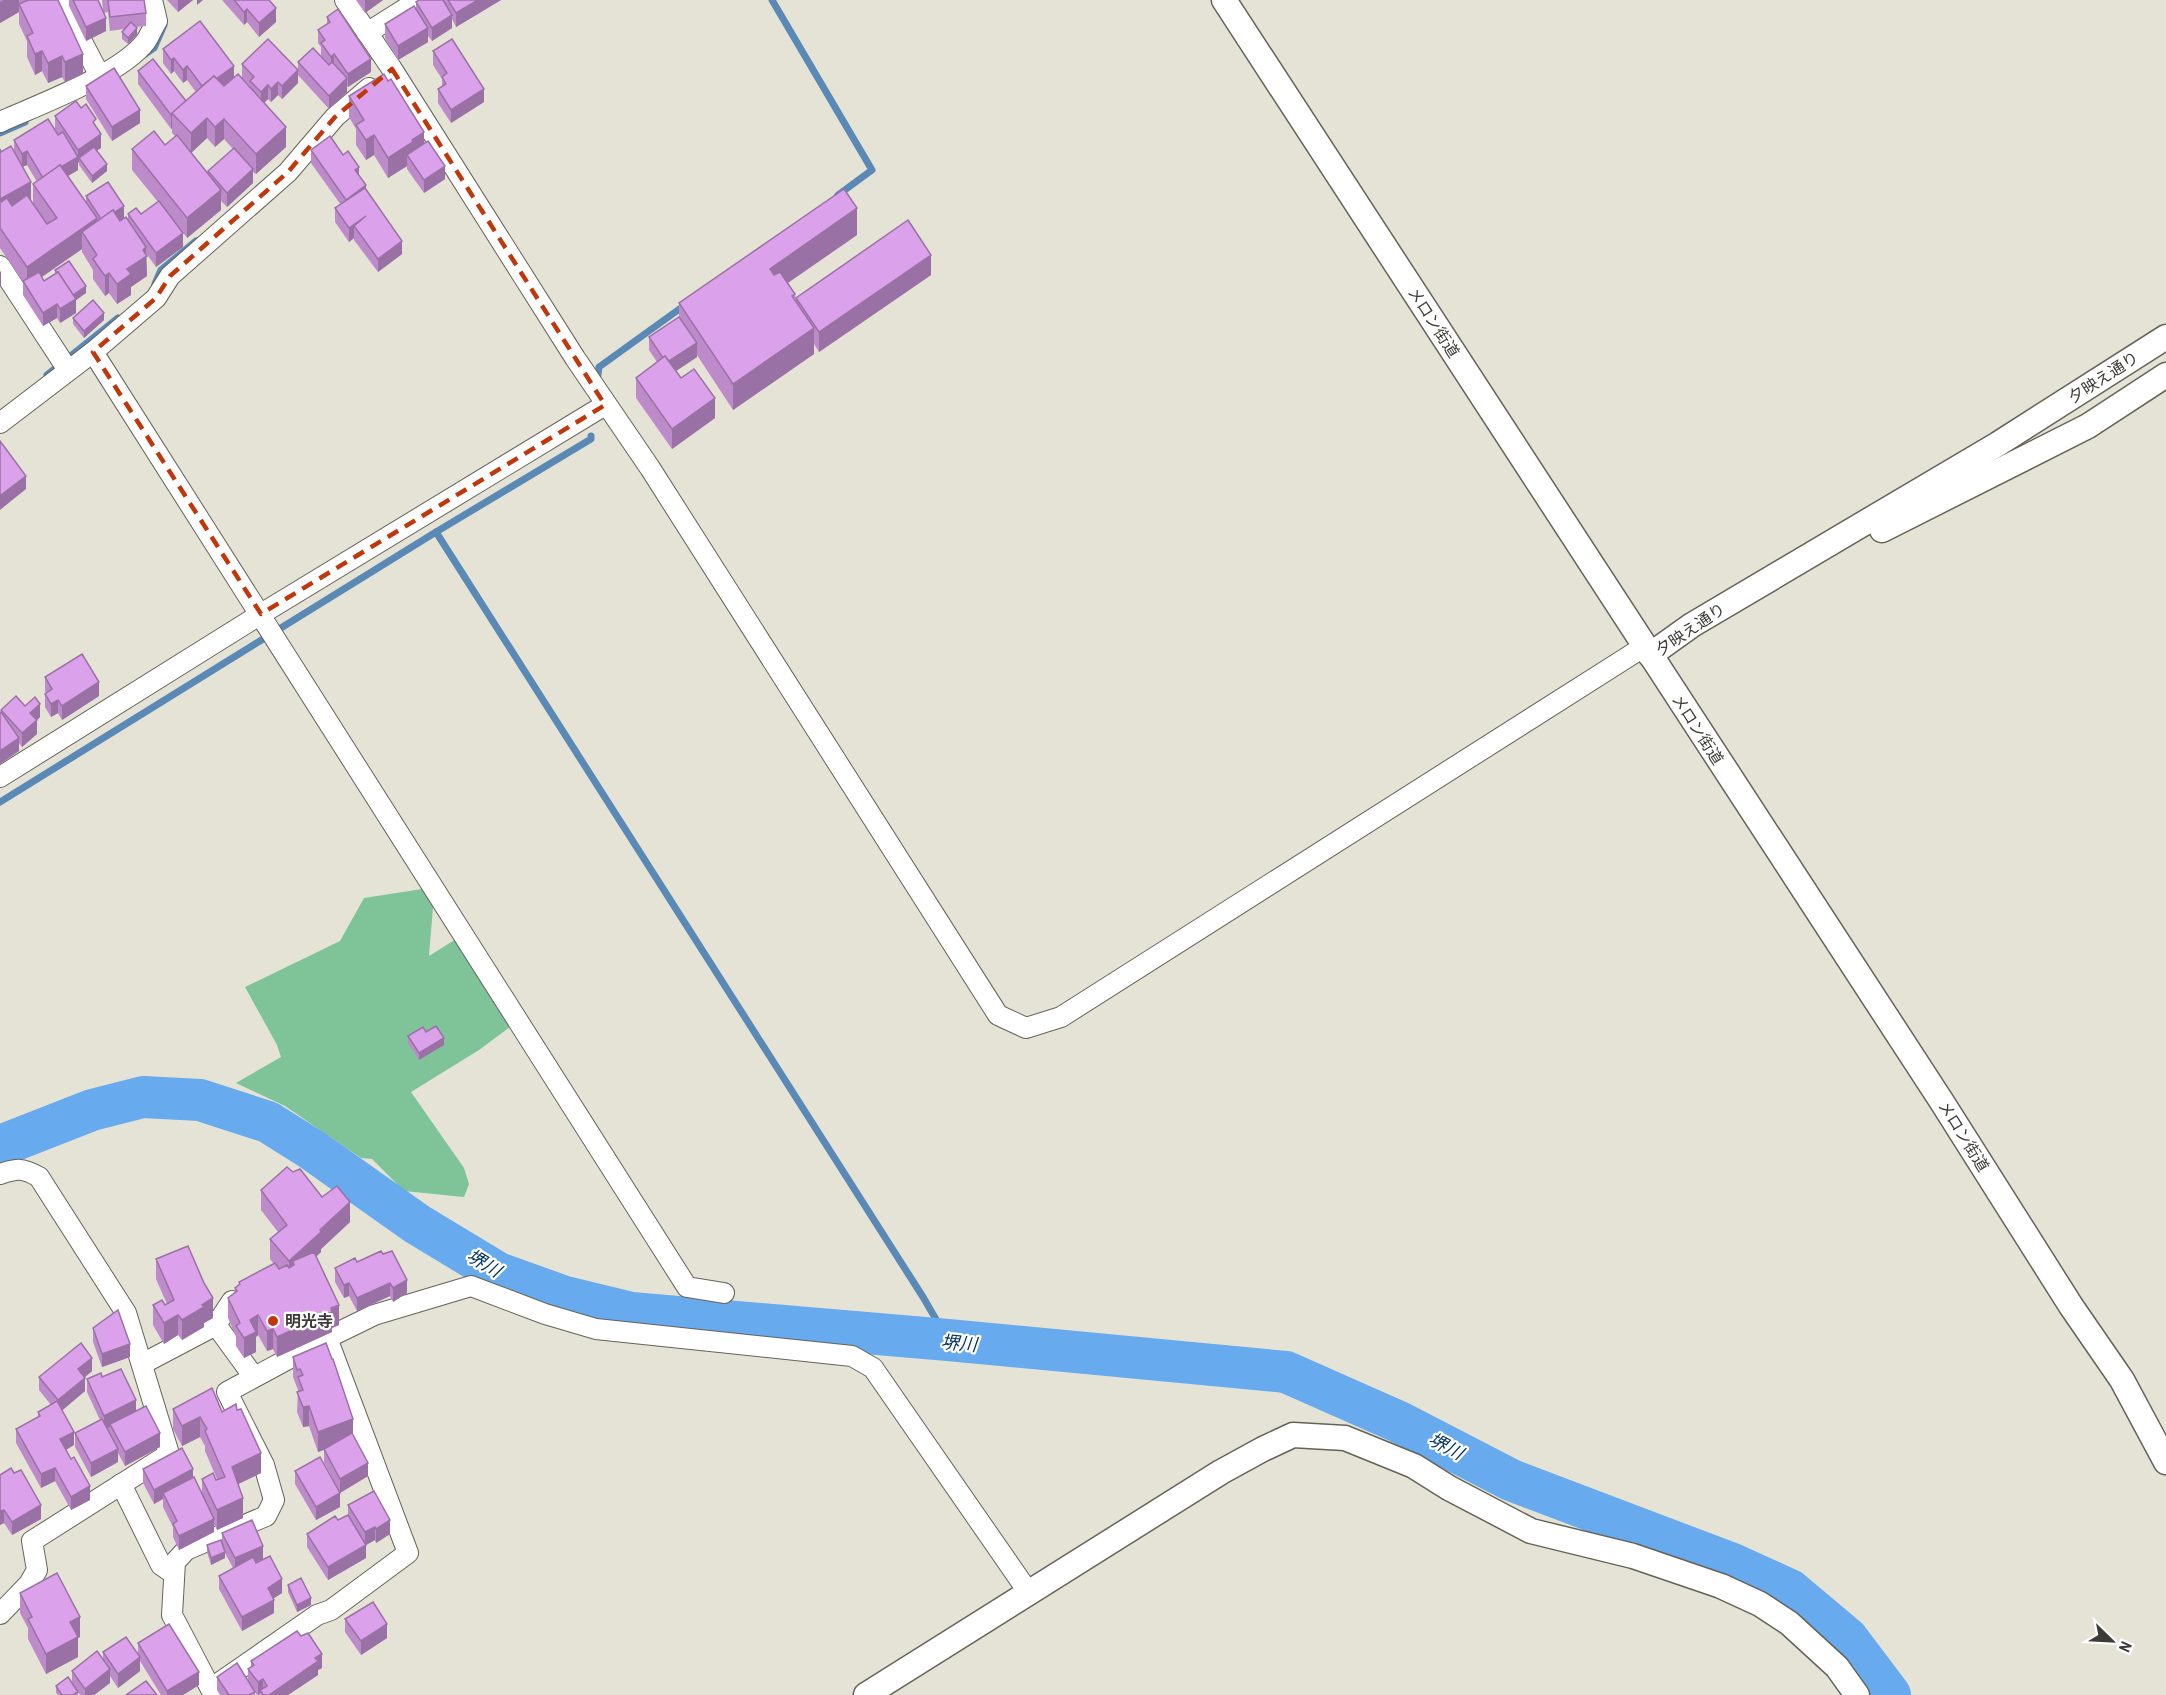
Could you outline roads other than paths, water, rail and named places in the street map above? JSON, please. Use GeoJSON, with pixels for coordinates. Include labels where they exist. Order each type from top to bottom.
{"type":"FeatureCollection","features":[{"type":"Feature","properties":{"kind":"street"},"geometry":{"type":"LineString","coordinates":[[60,0],[99,76]]}},
{"type":"Feature","properties":{"kind":"street"},"geometry":{"type":"LineString","coordinates":[[0,122],[99,76],[130,57],[146,42],[157,21],[152,0]]}},
{"type":"Feature","properties":{"kind":"street"},"geometry":{"type":"LineString","coordinates":[[345,0],[392,69],[605,405],[650,468],[998,1015],[1026,1028],[1060,1017],[1648,650]]}},
{"type":"Feature","properties":{"kind":"street"},"geometry":{"type":"LineString","coordinates":[[367,33],[419,0]]}},
{"type":"Feature","properties":{"kind":"street","name":"メロン街道"},"geometry":{"type":"LineString","coordinates":[[1224,0],[1942,1102],[2071,1306],[2122,1380],[2166,1462]]}},
{"type":"Feature","properties":{"kind":"street"},"geometry":{"type":"LineString","coordinates":[[0,423],[93,352],[156,298],[170,276],[288,172],[335,117],[392,69]]}},
{"type":"Feature","properties":{"kind":"street"},"geometry":{"type":"LineString","coordinates":[[0,266],[68,370]]}},
{"type":"Feature","properties":{"kind":"street","name":"夕映え通り"},"geometry":{"type":"LineString","coordinates":[[1648,650],[1998,444],[2166,337]]}},
{"type":"Feature","properties":{"kind":"street"},"geometry":{"type":"LineString","coordinates":[[93,352],[687,1287],[724,1293]]}},
{"type":"Feature","properties":{"kind":"street","name":"夕映え通り"},"geometry":{"type":"LineString","coordinates":[[1648,650],[1692,635],[1789,579],[1890,525],[2088,426],[2166,375]]}},
{"type":"Feature","properties":{"kind":"street"},"geometry":{"type":"LineString","coordinates":[[0,777],[261,614],[605,405]]}},
{"type":"Feature","properties":{"kind":"street"},"geometry":{"type":"LineString","coordinates":[[0,1174],[15,1169],[26,1170],[39,1177],[126,1313],[169,1454],[32,1541],[38,1570],[29,1584],[0,1614]]}},
{"type":"Feature","properties":{"kind":"street"},"geometry":{"type":"LineString","coordinates":[[208,1403],[374,1315],[471,1286],[545,1314],[596,1329],[852,1356],[873,1368],[1029,1593]]}},
{"type":"Feature","properties":{"kind":"street"},"geometry":{"type":"LineString","coordinates":[[142,1364],[216,1325],[232,1300]]}},
{"type":"Feature","properties":{"kind":"street"},"geometry":{"type":"LineString","coordinates":[[216,1325],[254,1377]]}},
{"type":"Feature","properties":{"kind":"street"},"geometry":{"type":"LineString","coordinates":[[227,1392],[264,1465],[274,1500],[266,1516],[186,1550],[175,1562],[172,1616],[209,1693],[317,1615],[331,1610],[408,1553],[327,1338]]}},
{"type":"Feature","properties":{"kind":"street"},"geometry":{"type":"LineString","coordinates":[[161,1429],[180,1419]]}},
{"type":"Feature","properties":{"kind":"street"},"geometry":{"type":"LineString","coordinates":[[867,1695],[1221,1472],[1293,1435],[1345,1438],[1414,1466],[1449,1488],[1531,1531],[1633,1556],[1721,1586],[1760,1604],[1789,1623],[1837,1667],[1857,1695]]}},
{"type":"Feature","properties":{"kind":"street"},"geometry":{"type":"LineString","coordinates":[[121,1484],[161,1565],[174,1574]]}},
{"type":"Feature","properties":{"kind":"waterway"},"geometry":{"type":"LineString","coordinates":[[772,0],[872,170],[838,195]]}},
{"type":"Feature","properties":{"kind":"waterway"},"geometry":{"type":"LineString","coordinates":[[144,55],[154,48],[164,25]]}},
{"type":"Feature","properties":{"kind":"waterway"},"geometry":{"type":"LineString","coordinates":[[0,133],[25,122]]}},
{"type":"Feature","properties":{"kind":"waterway"},"geometry":{"type":"LineString","coordinates":[[155,284],[161,270],[196,241]]}},
{"type":"Feature","properties":{"kind":"waterway"},"geometry":{"type":"LineString","coordinates":[[597,381],[599,367],[685,305]]}},
{"type":"Feature","properties":{"kind":"waterway"},"geometry":{"type":"LineString","coordinates":[[47,375],[118,318]]}},
{"type":"Feature","properties":{"kind":"waterway"},"geometry":{"type":"LineString","coordinates":[[436,532],[591,439],[591,436]]}},
{"type":"Feature","properties":{"kind":"waterway"},"geometry":{"type":"LineString","coordinates":[[0,802],[436,532],[923,1297],[948,1340]]}},
{"type":"Feature","properties":{"kind":"waterway","name":"堺川"},"geometry":{"type":"LineString","coordinates":[[0,1146],[92,1110],[143,1097],[200,1100],[268,1122],[311,1149],[417,1224],[498,1273],[565,1297],[631,1313],[1286,1372],[1399,1422],[1511,1480],[1735,1565],[1790,1590],[1847,1638],[1890,1695]]}},
{"type":"Feature","properties":{"kind":"place","name":"明光寺"},"geometry":{"type":"Point","coordinates":[273,1321]}}]}
